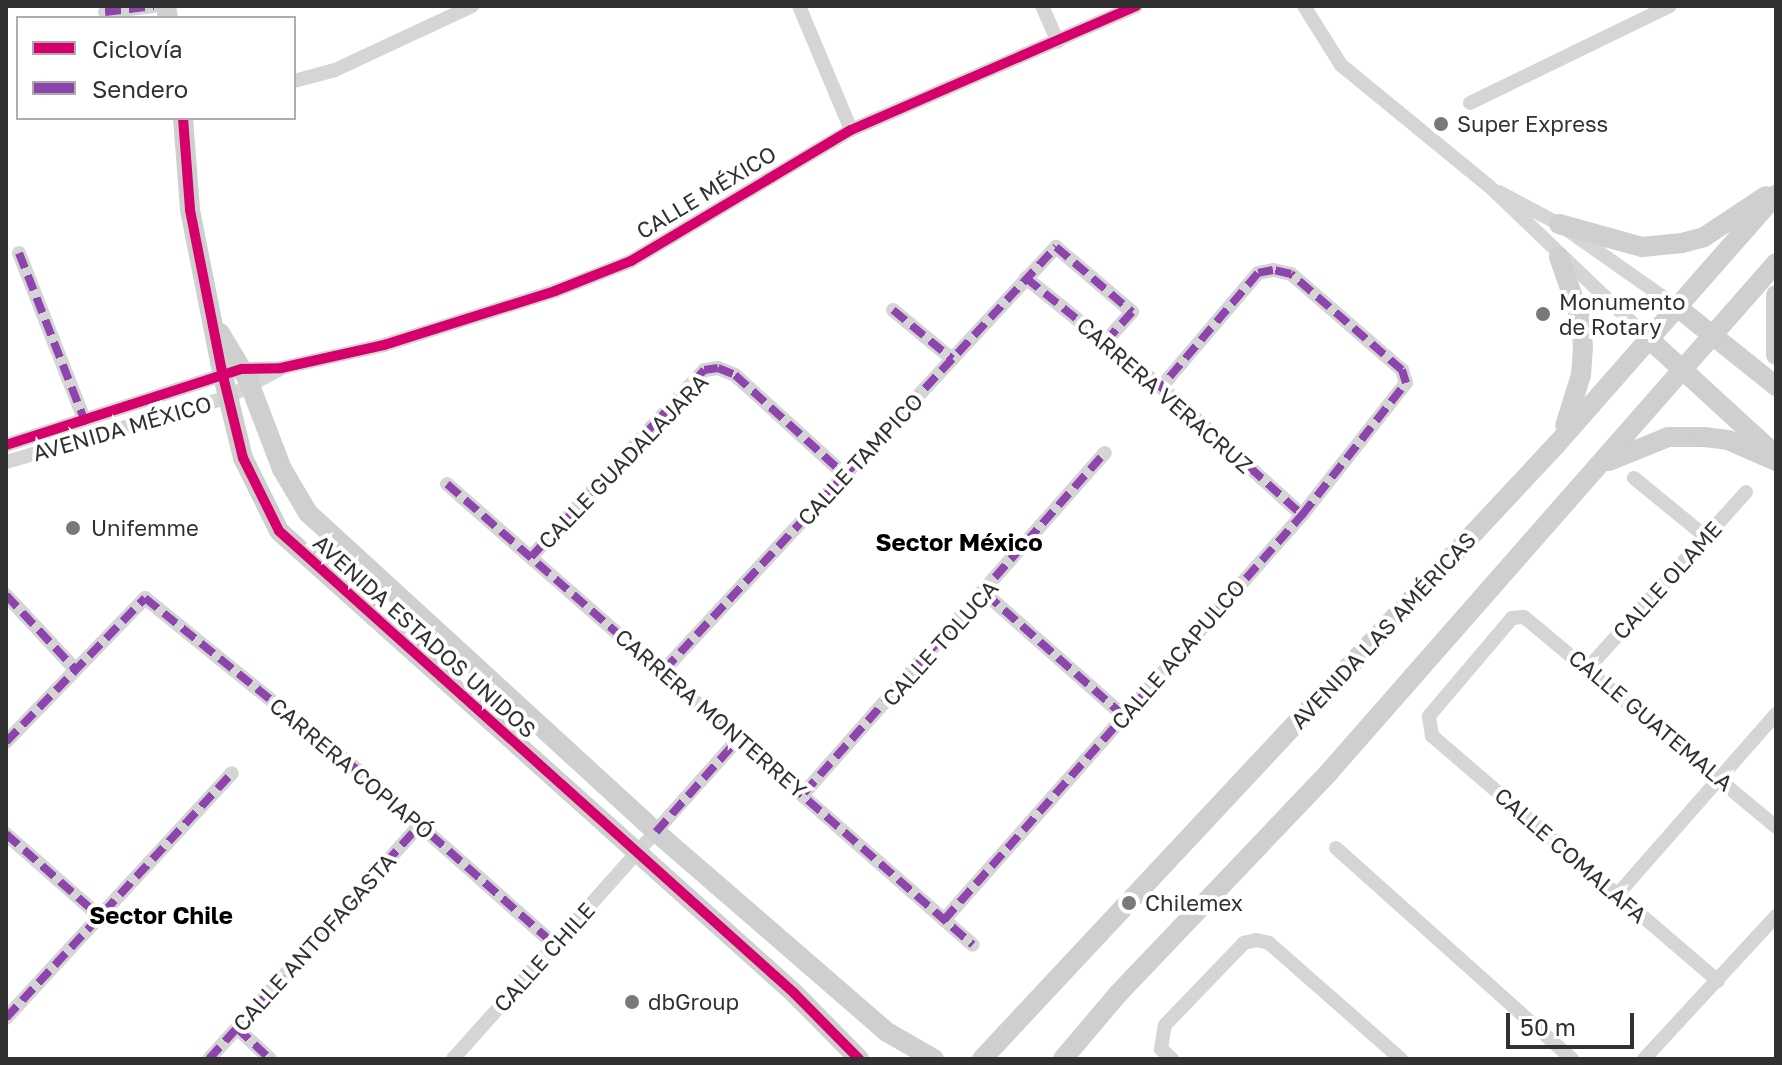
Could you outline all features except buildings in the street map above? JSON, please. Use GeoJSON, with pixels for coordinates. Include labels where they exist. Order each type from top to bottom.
{"type":"FeatureCollection","features":[{"type":"Feature","properties":{"kind":"main road","name":"AVENIDA ESTADOS UNIDOS"},"geometry":{"type":"LineString","coordinates":[[183,120],[190,210],[211,319],[282,469],[308,513],[656,832],[887,1032],[934,1059]]}},
{"type":"Feature","properties":{"kind":"main road"},"geometry":{"type":"LineString","coordinates":[[1559,224],[1642,247],[1682,243],[1704,237],[1776,192]]}},
{"type":"Feature","properties":{"kind":"main road","name":"AVENIDA LAS AMÉRICAS"},"geometry":{"type":"LineString","coordinates":[[982,1059],[1556,445],[1776,192]]}},
{"type":"Feature","properties":{"kind":"main road"},"geometry":{"type":"LineString","coordinates":[[1556,445],[1572,411],[1583,347],[1581,320],[1559,257]]}},
{"type":"Feature","properties":{"kind":"main road"},"geometry":{"type":"LineString","coordinates":[[1063,1059],[1117,995],[1330,771],[1776,263]]}},
{"type":"Feature","properties":{"kind":"main road"},"geometry":{"type":"LineString","coordinates":[[1776,295],[1776,355]]}},
{"type":"Feature","properties":{"kind":"main road"},"geometry":{"type":"LineString","coordinates":[[1677,307],[1776,386]]}},
{"type":"Feature","properties":{"kind":"main road"},"geometry":{"type":"LineString","coordinates":[[1649,339],[1776,458]]}},
{"type":"Feature","properties":{"kind":"main road","name":"AVENIDA ESTADOS UNIDOS"},"geometry":{"type":"LineString","coordinates":[[239,378],[228,397],[243,458],[279,531],[635,855],[794,993],[859,1059]]}},
{"type":"Feature","properties":{"kind":"main road"},"geometry":{"type":"LineString","coordinates":[[1595,469],[1624,451],[1668,437],[1728,440],[1776,458]]}},
{"type":"Feature","properties":{"kind":"street"},"geometry":{"type":"LineString","coordinates":[[105,12],[154,6]]}},
{"type":"Feature","properties":{"kind":"street"},"geometry":{"type":"LineString","coordinates":[[296,80],[335,70],[472,6]]}},
{"type":"Feature","properties":{"kind":"street"},"geometry":{"type":"LineString","coordinates":[[799,6],[851,130]]}},
{"type":"Feature","properties":{"kind":"street"},"geometry":{"type":"LineString","coordinates":[[1042,6],[1058,42]]}},
{"type":"Feature","properties":{"kind":"street","name":"CALLE MÉXICO"},"geometry":{"type":"LineString","coordinates":[[281,368],[384,345],[555,291],[631,261],[851,130],[1136,6]]}},
{"type":"Feature","properties":{"kind":"street"},"geometry":{"type":"LineString","coordinates":[[1304,6],[1341,65],[1489,186],[1559,257],[1649,339]]}},
{"type":"Feature","properties":{"kind":"street"},"geometry":{"type":"LineString","coordinates":[[1470,103],[1670,6]]}},
{"type":"Feature","properties":{"kind":"street"},"geometry":{"type":"LineString","coordinates":[[1489,186],[1559,224],[1677,307]]}},
{"type":"Feature","properties":{"kind":"street","name":"CALLE TAMPICO"},"geometry":{"type":"LineString","coordinates":[[664,670],[1056,247],[1132,312],[1106,341]]}},
{"type":"Feature","properties":{"kind":"street"},"geometry":{"type":"LineString","coordinates":[[19,253],[91,437]]}},
{"type":"Feature","properties":{"kind":"street","name":"CALLE ACAPULCO"},"geometry":{"type":"LineString","coordinates":[[944,920],[1302,515],[1406,383],[1402,370],[1291,274],[1273,270],[1258,273],[1161,387]]}},
{"type":"Feature","properties":{"kind":"street","name":"CARRERA VERACRUZ"},"geometry":{"type":"LineString","coordinates":[[1026,278],[1161,387],[1302,515]]}},
{"type":"Feature","properties":{"kind":"street"},"geometry":{"type":"LineString","coordinates":[[893,310],[952,359]]}},
{"type":"Feature","properties":{"kind":"street","name":"AVENIDA MÉXICO"},"geometry":{"type":"LineString","coordinates":[[6,445],[84,418],[281,368]]}},
{"type":"Feature","properties":{"kind":"street","name":"CALLE GUADALAJARA"},"geometry":{"type":"LineString","coordinates":[[531,557],[704,370],[718,368],[735,375],[845,475]]}},
{"type":"Feature","properties":{"kind":"street","name":"AVENIDA MÉXICO"},"geometry":{"type":"LineString","coordinates":[[6,462],[228,397]]}},
{"type":"Feature","properties":{"kind":"street","name":"CALLE TOLUCA"},"geometry":{"type":"LineString","coordinates":[[804,793],[986,594],[1105,453]]}},
{"type":"Feature","properties":{"kind":"street"},"geometry":{"type":"LineString","coordinates":[[1634,478],[1706,537]]}},
{"type":"Feature","properties":{"kind":"street","name":"CARRERA MONTERREY"},"geometry":{"type":"LineString","coordinates":[[447,484],[664,670],[973,945]]}},
{"type":"Feature","properties":{"kind":"street","name":"CALLE OLAME"},"geometry":{"type":"LineString","coordinates":[[1589,667],[1746,492]]}},
{"type":"Feature","properties":{"kind":"street"},"geometry":{"type":"LineString","coordinates":[[986,594],[1124,716]]}},
{"type":"Feature","properties":{"kind":"street"},"geometry":{"type":"LineString","coordinates":[[6,595],[75,669],[6,742]]}},
{"type":"Feature","properties":{"kind":"street","name":"CARRERA COPIAPÓ"},"geometry":{"type":"LineString","coordinates":[[75,669],[145,598],[420,825],[555,945]]}},
{"type":"Feature","properties":{"kind":"street","name":"CALLE GUATEMALA"},"geometry":{"type":"LineString","coordinates":[[1428,727],[1429,716],[1512,618],[1524,617],[1589,667],[1776,827]]}},
{"type":"Feature","properties":{"kind":"street"},"geometry":{"type":"LineString","coordinates":[[1617,895],[1776,714]]}},
{"type":"Feature","properties":{"kind":"street","name":"CALLE COMALAFA"},"geometry":{"type":"LineString","coordinates":[[1428,727],[1718,981]]}},
{"type":"Feature","properties":{"kind":"street","name":"CALLE CHILE"},"geometry":{"type":"LineString","coordinates":[[453,1059],[740,737]]}},
{"type":"Feature","properties":{"kind":"street"},"geometry":{"type":"LineString","coordinates":[[6,1018],[232,773]]}},
{"type":"Feature","properties":{"kind":"street","name":"CALLE ANTOFAGASTA"},"geometry":{"type":"LineString","coordinates":[[209,1059],[420,825]]}},
{"type":"Feature","properties":{"kind":"street"},"geometry":{"type":"LineString","coordinates":[[6,834],[98,915]]}},
{"type":"Feature","properties":{"kind":"street"},"geometry":{"type":"LineString","coordinates":[[1336,848],[1572,1059]]}},
{"type":"Feature","properties":{"kind":"street"},"geometry":{"type":"LineString","coordinates":[[1644,1059],[1776,916]]}},
{"type":"Feature","properties":{"kind":"street"},"geometry":{"type":"LineString","coordinates":[[1172,1059],[1161,1049],[1165,1025],[1244,943],[1256,940],[1269,943],[1401,1059]]}},
{"type":"Feature","properties":{"kind":"street"},"geometry":{"type":"LineString","coordinates":[[237,1028],[270,1059]]}},
{"type":"Feature","properties":{"kind":"marked path"},"geometry":{"type":"LineString","coordinates":[[105,12],[154,6]]}},
{"type":"Feature","properties":{"kind":"marked path"},"geometry":{"type":"LineString","coordinates":[[664,670],[1056,247],[1132,312],[1106,341]]}},
{"type":"Feature","properties":{"kind":"marked path"},"geometry":{"type":"LineString","coordinates":[[19,253],[91,437]]}},
{"type":"Feature","properties":{"kind":"marked path"},"geometry":{"type":"LineString","coordinates":[[944,920],[1302,515],[1406,383],[1402,370],[1291,274],[1273,270],[1258,273],[1161,387]]}},
{"type":"Feature","properties":{"kind":"marked path"},"geometry":{"type":"LineString","coordinates":[[1026,278],[1161,387],[1302,515]]}},
{"type":"Feature","properties":{"kind":"marked path"},"geometry":{"type":"LineString","coordinates":[[893,310],[952,359]]}},
{"type":"Feature","properties":{"kind":"marked path"},"geometry":{"type":"LineString","coordinates":[[531,557],[704,370],[718,368],[735,375],[845,475]]}},
{"type":"Feature","properties":{"kind":"marked path"},"geometry":{"type":"LineString","coordinates":[[804,793],[1105,453]]}},
{"type":"Feature","properties":{"kind":"marked path"},"geometry":{"type":"LineString","coordinates":[[447,484],[973,945]]}},
{"type":"Feature","properties":{"kind":"marked path"},"geometry":{"type":"LineString","coordinates":[[986,594],[1124,716]]}},
{"type":"Feature","properties":{"kind":"marked path"},"geometry":{"type":"LineString","coordinates":[[6,595],[75,669]]}},
{"type":"Feature","properties":{"kind":"marked path"},"geometry":{"type":"LineString","coordinates":[[6,742],[145,598],[359,771],[555,945]]}},
{"type":"Feature","properties":{"kind":"marked path"},"geometry":{"type":"LineString","coordinates":[[656,832],[740,737]]}},
{"type":"Feature","properties":{"kind":"marked path"},"geometry":{"type":"LineString","coordinates":[[6,1018],[232,773]]}},
{"type":"Feature","properties":{"kind":"marked path"},"geometry":{"type":"LineString","coordinates":[[209,1059],[420,825]]}},
{"type":"Feature","properties":{"kind":"marked path"},"geometry":{"type":"LineString","coordinates":[[6,834],[98,915]]}},
{"type":"Feature","properties":{"kind":"marked path"},"geometry":{"type":"LineString","coordinates":[[237,1028],[270,1059]]}},
{"type":"Feature","properties":{"kind":"cycle path"},"geometry":{"type":"LineString","coordinates":[[6,445],[242,369],[281,368],[384,345],[555,291],[631,261],[851,130],[1136,6]]}},
{"type":"Feature","properties":{"kind":"cycle path"},"geometry":{"type":"LineString","coordinates":[[183,120],[190,210],[223,376],[243,458],[279,531],[794,993],[859,1059]]}},
{"type":"Feature","properties":{"kind":"place","name":"Super Express"},"geometry":{"type":"Point","coordinates":[1441,124]}},
{"type":"Feature","properties":{"kind":"place","name":"Monumento de Rotary"},"geometry":{"type":"Point","coordinates":[1543,314]}},
{"type":"Feature","properties":{"kind":"place","name":"Unifemme"},"geometry":{"type":"Point","coordinates":[73,528]}},
{"type":"Feature","properties":{"kind":"place","name":"Chilemex"},"geometry":{"type":"Point","coordinates":[1129,903]}},
{"type":"Feature","properties":{"kind":"place","name":"dbGroup"},"geometry":{"type":"Point","coordinates":[632,1002]}},
{"type":"Feature","properties":{"kind":"district","name":"Sector México"},"geometry":{"type":"Point","coordinates":[959,542]}},
{"type":"Feature","properties":{"kind":"district","name":"Sector Chile"},"geometry":{"type":"Point","coordinates":[161,915]}}]}
